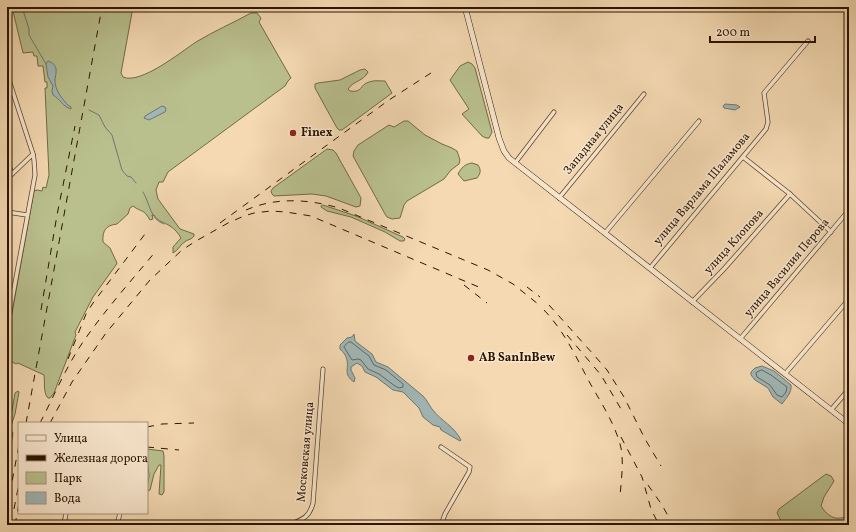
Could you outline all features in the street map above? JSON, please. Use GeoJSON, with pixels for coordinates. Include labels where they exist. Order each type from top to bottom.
{"type":"FeatureCollection","features":[{"type":"Feature","properties":{"kind":"street"},"geometry":{"type":"LineString","coordinates":[[465,7],[501,145],[514,163],[849,424]]}},
{"type":"Feature","properties":{"kind":"street","name":"улица Варлама Шаламова"},"geometry":{"type":"LineString","coordinates":[[650,268],[766,129],[768,122],[764,93],[808,41]]}},
{"type":"Feature","properties":{"kind":"street"},"geometry":{"type":"LineString","coordinates":[[7,74],[33,154],[35,175],[9,305],[7,327]]}},
{"type":"Feature","properties":{"kind":"street","name":"Западная улица"},"geometry":{"type":"LineString","coordinates":[[559,198],[644,94]]}},
{"type":"Feature","properties":{"kind":"street"},"geometry":{"type":"LineString","coordinates":[[514,163],[554,112]]}},
{"type":"Feature","properties":{"kind":"street"},"geometry":{"type":"LineString","coordinates":[[605,233],[699,121]]}},
{"type":"Feature","properties":{"kind":"street"},"geometry":{"type":"LineString","coordinates":[[7,179],[33,154]]}},
{"type":"Feature","properties":{"kind":"street"},"geometry":{"type":"LineString","coordinates":[[743,157],[790,194],[831,232]]}},
{"type":"Feature","properties":{"kind":"street"},"geometry":{"type":"LineString","coordinates":[[7,161],[12,174]]}},
{"type":"Feature","properties":{"kind":"street","name":"улица Клопова"},"geometry":{"type":"LineString","coordinates":[[692,302],[724,270],[790,194]]}},
{"type":"Feature","properties":{"kind":"street","name":"улица Василия Перова"},"geometry":{"type":"LineString","coordinates":[[740,339],[849,210]]}},
{"type":"Feature","properties":{"kind":"street"},"geometry":{"type":"LineString","coordinates":[[7,212],[27,215]]}},
{"type":"Feature","properties":{"kind":"street"},"geometry":{"type":"LineString","coordinates":[[785,374],[849,299]]}},
{"type":"Feature","properties":{"kind":"street","name":"Московская улица"},"geometry":{"type":"LineString","coordinates":[[290,525],[305,518],[311,512],[313,503],[323,369]]}},
{"type":"Feature","properties":{"kind":"street"},"geometry":{"type":"LineString","coordinates":[[831,410],[849,389]]}},
{"type":"Feature","properties":{"kind":"street"},"geometry":{"type":"LineString","coordinates":[[441,447],[470,467],[469,472],[445,514],[441,525]]}},
{"type":"Feature","properties":{"kind":"street"},"geometry":{"type":"LineString","coordinates":[[64,525],[66,514]]}},
{"type":"Feature","properties":{"kind":"street"},"geometry":{"type":"LineString","coordinates":[[117,525],[120,514]]}},
{"type":"Feature","properties":{"kind":"green space"},"geometry":{"type":"Polygon","coordinates":[[[12,7],[133,7],[121,73],[123,77],[130,78],[150,72],[171,60],[203,38],[251,13],[257,13],[261,18],[259,22],[291,78],[285,86],[168,172],[163,182],[159,182],[156,190],[158,199],[180,229],[194,234],[192,238],[184,242],[173,253],[173,247],[181,238],[176,231],[170,226],[159,221],[154,215],[152,215],[153,219],[150,220],[144,212],[133,206],[130,208],[128,214],[117,224],[107,227],[103,235],[103,242],[110,248],[117,263],[93,297],[75,332],[76,335],[54,393],[50,398],[46,396],[45,393],[44,375],[18,363],[16,364],[12,362],[11,359],[7,358],[7,341],[34,191],[42,191],[43,187],[46,188],[49,175],[45,88],[47,88],[47,82],[45,82],[43,66],[38,66],[37,56],[34,56],[33,52],[23,53],[12,7]]]}},
{"type":"Feature","properties":{"kind":"green space"},"geometry":{"type":"Polygon","coordinates":[[[468,62],[475,68],[492,132],[489,138],[482,136],[462,114],[469,109],[450,80],[460,66],[468,62]]]}},
{"type":"Feature","properties":{"kind":"green space"},"geometry":{"type":"Polygon","coordinates":[[[365,69],[368,72],[366,75],[350,86],[348,89],[350,91],[357,91],[366,83],[371,81],[385,81],[392,93],[342,130],[339,130],[315,88],[315,84],[340,80],[365,69]]]}},
{"type":"Feature","properties":{"kind":"green space"},"geometry":{"type":"Polygon","coordinates":[[[404,121],[408,121],[425,135],[457,151],[460,160],[459,164],[451,170],[444,179],[407,201],[404,205],[400,218],[392,219],[387,217],[385,214],[353,156],[358,145],[389,125],[394,127],[404,121]]]}},
{"type":"Feature","properties":{"kind":"green space"},"geometry":{"type":"Polygon","coordinates":[[[327,149],[333,150],[336,153],[361,198],[360,206],[356,207],[326,196],[312,194],[274,196],[272,194],[271,191],[273,188],[327,149]]]}},
{"type":"Feature","properties":{"kind":"green space"},"geometry":{"type":"Polygon","coordinates":[[[472,163],[478,165],[480,173],[477,178],[464,181],[458,174],[467,164],[472,163]]]}},
{"type":"Feature","properties":{"kind":"green space"},"geometry":{"type":"Polygon","coordinates":[[[323,205],[356,216],[405,239],[404,241],[400,241],[385,232],[351,217],[327,211],[321,207],[323,205]]]}},
{"type":"Feature","properties":{"kind":"green space"},"geometry":{"type":"Polygon","coordinates":[[[18,391],[15,414],[10,429],[13,433],[11,445],[7,449],[7,413],[12,411],[15,393],[18,391]]]}},
{"type":"Feature","properties":{"kind":"green space"},"geometry":{"type":"Polygon","coordinates":[[[148,449],[163,451],[164,492],[162,495],[159,494],[161,465],[159,465],[154,474],[150,490],[148,491],[148,449]]]}},
{"type":"Feature","properties":{"kind":"green space"},"geometry":{"type":"Polygon","coordinates":[[[826,474],[831,476],[834,481],[824,497],[821,506],[830,516],[833,517],[841,518],[849,515],[849,525],[783,525],[777,513],[779,509],[826,474]]]}},
{"type":"Feature","properties":{"kind":"water"},"geometry":{"type":"Polygon","coordinates":[[[48,61],[55,67],[55,83],[58,92],[65,102],[71,107],[71,109],[66,107],[53,95],[53,86],[48,77],[46,64],[48,61]]]}},
{"type":"Feature","properties":{"kind":"water"},"geometry":{"type":"Polygon","coordinates":[[[725,104],[737,105],[740,107],[735,110],[724,108],[723,106],[725,104]]]}},
{"type":"Feature","properties":{"kind":"water"},"geometry":{"type":"Polygon","coordinates":[[[162,106],[166,109],[165,112],[149,120],[144,118],[145,116],[162,106]]]}},
{"type":"Feature","properties":{"kind":"water"},"geometry":{"type":"Polygon","coordinates":[[[354,334],[355,341],[372,354],[376,362],[388,367],[426,399],[432,409],[455,431],[461,440],[460,441],[441,430],[440,427],[433,425],[423,417],[419,408],[403,392],[393,390],[376,377],[365,372],[362,366],[357,363],[351,367],[355,378],[354,382],[351,379],[347,374],[347,358],[340,349],[340,345],[354,334]]]}},
{"type":"Feature","properties":{"kind":"water"},"geometry":{"type":"Polygon","coordinates":[[[762,366],[774,371],[791,385],[790,393],[782,404],[773,397],[768,388],[755,380],[751,375],[751,372],[755,368],[762,366]]]}},
{"type":"Feature","properties":{"kind":"waterway"},"geometry":{"type":"LineString","coordinates":[[22,7],[29,29],[29,35],[46,64]]}},
{"type":"Feature","properties":{"kind":"waterway"},"geometry":{"type":"LineString","coordinates":[[89,110],[99,115],[105,127],[112,135],[122,170],[136,183]]}},
{"type":"Feature","properties":{"kind":"waterway"},"geometry":{"type":"LineString","coordinates":[[143,192],[153,215],[159,222],[164,224]]}},
{"type":"Feature","properties":{"kind":"railway"},"geometry":{"type":"LineString","coordinates":[[26,422],[102,7]]}},
{"type":"Feature","properties":{"kind":"railway"},"geometry":{"type":"LineString","coordinates":[[220,223],[389,100],[431,73]]}},
{"type":"Feature","properties":{"kind":"railway"},"geometry":{"type":"LineString","coordinates":[[41,310],[57,215],[75,126]]}},
{"type":"Feature","properties":{"kind":"railway"},"geometry":{"type":"LineString","coordinates":[[246,210],[280,201],[304,201],[339,208],[488,270],[513,284],[538,304]]}},
{"type":"Feature","properties":{"kind":"railway"},"geometry":{"type":"LineString","coordinates":[[51,422],[72,382],[106,333],[150,280],[182,250],[228,223],[244,216],[271,211],[311,216],[481,288]]}},
{"type":"Feature","properties":{"kind":"railway"},"geometry":{"type":"LineString","coordinates":[[68,359],[86,314],[145,234]]}},
{"type":"Feature","properties":{"kind":"railway"},"geometry":{"type":"LineString","coordinates":[[40,422],[66,371],[91,330],[156,251]]}},
{"type":"Feature","properties":{"kind":"railway"},"geometry":{"type":"LineString","coordinates":[[464,285],[487,303]]}},
{"type":"Feature","properties":{"kind":"railway"},"geometry":{"type":"LineString","coordinates":[[527,287],[540,297]]}},
{"type":"Feature","properties":{"kind":"railway"},"geometry":{"type":"LineString","coordinates":[[549,305],[607,370],[624,397],[645,439],[661,466]]}},
{"type":"Feature","properties":{"kind":"railway"},"geometry":{"type":"LineString","coordinates":[[544,310],[558,327],[570,346],[616,432],[622,454],[620,497]]}},
{"type":"Feature","properties":{"kind":"railway"},"geometry":{"type":"LineString","coordinates":[[567,335],[601,375],[621,409]]}},
{"type":"Feature","properties":{"kind":"railway"},"geometry":{"type":"LineString","coordinates":[[148,427],[162,424],[194,423]]}},
{"type":"Feature","properties":{"kind":"railway"},"geometry":{"type":"LineString","coordinates":[[621,437],[642,477],[651,509],[659,525]]}},
{"type":"Feature","properties":{"kind":"railway"},"geometry":{"type":"LineString","coordinates":[[148,447],[179,450]]}},
{"type":"Feature","properties":{"kind":"railway"},"geometry":{"type":"LineString","coordinates":[[7,508],[18,450]]}},
{"type":"Feature","properties":{"kind":"railway"},"geometry":{"type":"LineString","coordinates":[[648,485],[662,505],[673,525]]}},
{"type":"Feature","properties":{"kind":"railway"},"geometry":{"type":"LineString","coordinates":[[14,509],[18,488]]}},
{"type":"Feature","properties":{"kind":"railway"},"geometry":{"type":"LineString","coordinates":[[7,525],[12,501]]}},
{"type":"Feature","properties":{"kind":"railway"},"geometry":{"type":"LineString","coordinates":[[15,525],[18,508]]}},
{"type":"Feature","properties":{"kind":"place","name":"Finex"},"geometry":{"type":"Point","coordinates":[293,133]}},
{"type":"Feature","properties":{"kind":"place","name":"AB SanInBew"},"geometry":{"type":"Point","coordinates":[471,358]}}]}
